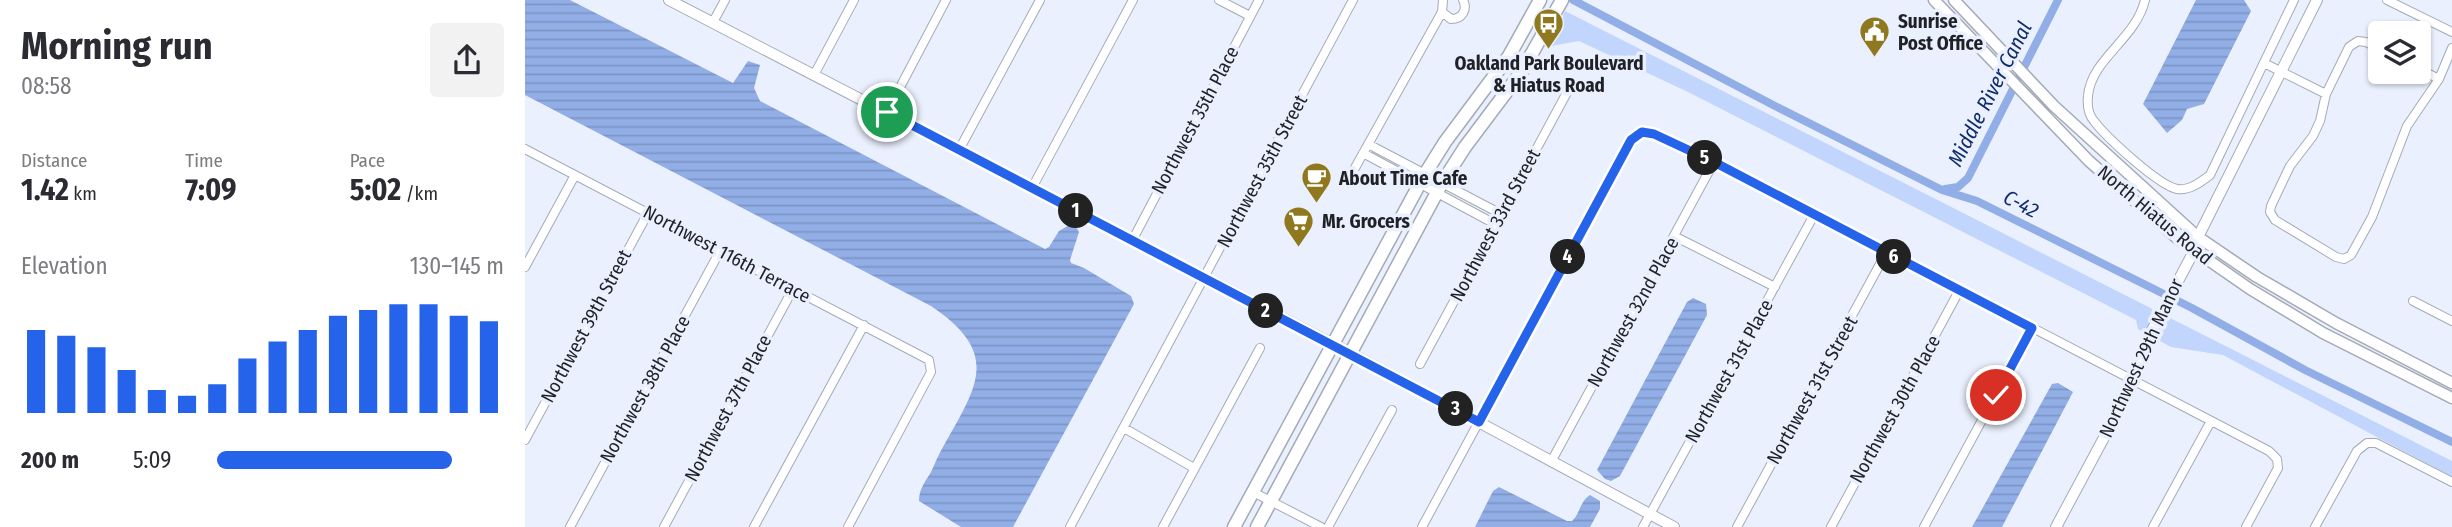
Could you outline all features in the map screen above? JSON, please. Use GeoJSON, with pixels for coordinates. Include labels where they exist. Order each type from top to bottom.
{"type":"FeatureCollection","features":[{"type":"Feature","properties":{"kind":"main road"},"geometry":{"type":"LineString","coordinates":[[1257,527],[1440,188],[1465,147],[1522,71],[1562,0]]}},
{"type":"Feature","properties":{"kind":"main road","name":"North Hiatus Road"},"geometry":{"type":"LineString","coordinates":[[1934,0],[2089,161],[2194,251],[2323,333],[2452,398]]}},
{"type":"Feature","properties":{"kind":"main road","name":"North Hiatus Road"},"geometry":{"type":"LineString","coordinates":[[1954,0],[2064,115],[2199,237],[2257,277],[2336,323],[2452,383]]}},
{"type":"Feature","properties":{"kind":"main road"},"geometry":{"type":"LineString","coordinates":[[1234,527],[1422,179],[1445,142],[1509,56],[1538,5]]}},
{"type":"Feature","properties":{"kind":"street"},"geometry":{"type":"LineString","coordinates":[[669,0],[1333,344],[1674,527]]}},
{"type":"Feature","properties":{"kind":"street"},"geometry":{"type":"LineString","coordinates":[[713,22],[725,0]]}},
{"type":"Feature","properties":{"kind":"street"},"geometry":{"type":"LineString","coordinates":[[814,75],[854,0]]}},
{"type":"Feature","properties":{"kind":"street"},"geometry":{"type":"LineString","coordinates":[[887,112],[946,0]]}},
{"type":"Feature","properties":{"kind":"street"},"geometry":{"type":"LineString","coordinates":[[959,150],[1040,0]]}},
{"type":"Feature","properties":{"kind":"street"},"geometry":{"type":"LineString","coordinates":[[1032,188],[1133,0]]}},
{"type":"Feature","properties":{"kind":"street"},"geometry":{"type":"LineString","coordinates":[[1219,0],[1250,16]]}},
{"type":"Feature","properties":{"kind":"street","name":"Northwest 35th Place"},"geometry":{"type":"LineString","coordinates":[[1132,241],[1259,0]]}},
{"type":"Feature","properties":{"kind":"street","name":"Northwest 35th Street"},"geometry":{"type":"LineString","coordinates":[[1070,527],[1353,0]]}},
{"type":"Feature","properties":{"kind":"street"},"geometry":{"type":"LineString","coordinates":[[1351,175],[1442,12],[1443,0]]}},
{"type":"Feature","properties":{"kind":"street"},"geometry":{"type":"LineString","coordinates":[[1442,12],[1451,19],[1458,18],[1465,9],[1463,0]]}},
{"type":"Feature","properties":{"kind":"street"},"geometry":{"type":"LineString","coordinates":[[2145,0],[2143,10],[2131,32],[2100,66],[2091,82],[2088,111],[2094,122],[2148,173],[2163,184],[2179,190],[2199,184],[2210,174],[2294,0]]}},
{"type":"Feature","properties":{"kind":"street","name":"Northwest 29th Manor"},"geometry":{"type":"LineString","coordinates":[[2056,527],[2133,381],[2162,309],[2194,251],[2317,0]]}},
{"type":"Feature","properties":{"kind":"street"},"geometry":{"type":"LineString","coordinates":[[2387,0],[2452,33]]}},
{"type":"Feature","properties":{"kind":"street"},"geometry":{"type":"LineString","coordinates":[[2368,43],[2358,41],[2349,47],[2326,94],[2320,121],[2290,166],[2270,212],[2275,220],[2336,257],[2344,259],[2351,255],[2372,217],[2407,126],[2439,79],[2452,48]]}},
{"type":"Feature","properties":{"kind":"street"},"geometry":{"type":"LineString","coordinates":[[2264,63],[2326,94]]}},
{"type":"Feature","properties":{"kind":"street"},"geometry":{"type":"LineString","coordinates":[[2431,75],[2439,79]]}},
{"type":"Feature","properties":{"kind":"street","name":"Northwest 33rd Street"},"geometry":{"type":"LineString","coordinates":[[1420,364],[1570,87]]}},
{"type":"Feature","properties":{"kind":"street"},"geometry":{"type":"LineString","coordinates":[[1423,527],[1631,140],[1642,132],[1654,134],[1714,162],[2269,451],[2277,459],[2278,468],[2246,527]]}},
{"type":"Feature","properties":{"kind":"street"},"geometry":{"type":"LineString","coordinates":[[1368,144],[1422,179]]}},
{"type":"Feature","properties":{"kind":"street","name":"Northwest 116th Terrace"},"geometry":{"type":"LineString","coordinates":[[525,149],[929,360],[931,372],[851,526]]}},
{"type":"Feature","properties":{"kind":"street"},"geometry":{"type":"LineString","coordinates":[[1363,153],[1501,214]]}},
{"type":"Feature","properties":{"kind":"street","name":"Northwest 32nd Place"},"geometry":{"type":"LineString","coordinates":[[1551,462],[1714,162]]}},
{"type":"Feature","properties":{"kind":"street"},"geometry":{"type":"LineString","coordinates":[[525,267],[575,175]]}},
{"type":"Feature","properties":{"kind":"street"},"geometry":{"type":"LineString","coordinates":[[1440,188],[1495,225]]}},
{"type":"Feature","properties":{"kind":"street","name":"Northwest 39th Street"},"geometry":{"type":"LineString","coordinates":[[525,440],[648,213]]}},
{"type":"Feature","properties":{"kind":"street","name":"Northwest 31st Place"},"geometry":{"type":"LineString","coordinates":[[1643,527],[1814,215]]}},
{"type":"Feature","properties":{"kind":"street"},"geometry":{"type":"LineString","coordinates":[[1674,236],[1775,287]]}},
{"type":"Feature","properties":{"kind":"street","name":"Northwest 38th Place"},"geometry":{"type":"LineString","coordinates":[[570,527],[720,251]]}},
{"type":"Feature","properties":{"kind":"street","name":"Northwest 31st Street"},"geometry":{"type":"LineString","coordinates":[[1737,527],[1886,253]]}},
{"type":"Feature","properties":{"kind":"street","name":"Northwest 37th Place"},"geometry":{"type":"LineString","coordinates":[[664,527],[793,289]]}},
{"type":"Feature","properties":{"kind":"street","name":"Northwest 30th Place"},"geometry":{"type":"LineString","coordinates":[[1831,527],[1959,291]]}},
{"type":"Feature","properties":{"kind":"street"},"geometry":{"type":"LineString","coordinates":[[2413,301],[2452,321]]}},
{"type":"Feature","properties":{"kind":"street"},"geometry":{"type":"LineString","coordinates":[[754,527],[864,325]]}},
{"type":"Feature","properties":{"kind":"street"},"geometry":{"type":"LineString","coordinates":[[1924,527],[2032,328]]}},
{"type":"Feature","properties":{"kind":"street"},"geometry":{"type":"LineString","coordinates":[[1163,527],[1260,348]]}},
{"type":"Feature","properties":{"kind":"street"},"geometry":{"type":"LineString","coordinates":[[1328,527],[1392,411]]}},
{"type":"Feature","properties":{"kind":"street"},"geometry":{"type":"LineString","coordinates":[[2153,527],[2211,421]]}},
{"type":"Feature","properties":{"kind":"street"},"geometry":{"type":"LineString","coordinates":[[1124,428],[1194,468]]}},
{"type":"Feature","properties":{"kind":"street"},"geometry":{"type":"LineString","coordinates":[[2315,527],[2357,450],[2367,443],[2376,443],[2452,482]]}},
{"type":"Feature","properties":{"kind":"street"},"geometry":{"type":"LineString","coordinates":[[1253,492],[1321,527]]}},
{"type":"Feature","properties":{"kind":"shaded area"},"geometry":{"type":"Polygon","coordinates":[[[525,0],[570,0],[733,83],[748,61],[760,65],[754,88],[760,101],[1045,249],[1059,231],[1071,224],[1076,227],[1079,232],[1071,263],[1131,296],[1134,304],[1013,527],[961,527],[919,501],[923,486],[973,388],[975,356],[968,340],[953,323],[931,306],[525,95],[525,0]]]}},
{"type":"Feature","properties":{"kind":"shaded area"},"geometry":{"type":"Polygon","coordinates":[[[2196,0],[2244,0],[2251,11],[2204,104],[2187,109],[2182,120],[2167,133],[2143,104],[2196,0]]]}},
{"type":"Feature","properties":{"kind":"shaded area"},"geometry":{"type":"Polygon","coordinates":[[[1565,11],[2452,461],[2452,477],[2223,355],[2171,347],[2138,329],[2136,320],[1686,91],[1579,41],[1551,46],[1565,11]]]}},
{"type":"Feature","properties":{"kind":"shaded area"},"geometry":{"type":"Polygon","coordinates":[[[1693,298],[1706,304],[1707,315],[1620,476],[1611,481],[1605,479],[1597,470],[1687,302],[1693,298]]]}},
{"type":"Feature","properties":{"kind":"shaded area"},"geometry":{"type":"Polygon","coordinates":[[[2058,383],[2073,392],[2002,527],[1972,527],[2052,384],[2058,383]]]}},
{"type":"Feature","properties":{"kind":"shaded area"},"geometry":{"type":"Polygon","coordinates":[[[1499,487],[1567,521],[1575,518],[1590,495],[1600,501],[1600,509],[1590,527],[1475,527],[1493,491],[1499,487]]]}},
{"type":"Feature","properties":{"kind":"waterway","name":"C-42"},"geometry":{"type":"LineString","coordinates":[[1573,0],[1942,190],[1977,201],[2192,308],[2305,370],[2452,442]]}},
{"type":"Feature","properties":{"kind":"waterway","name":"Middle River Canal"},"geometry":{"type":"LineString","coordinates":[[1945,189],[1958,187],[1968,178],[2058,0]]}},
{"type":"Feature","properties":{"kind":"place","name":"Oakland Park Boulevard & Hiatus Road"},"geometry":{"type":"Point","coordinates":[1549,51]}},
{"type":"Feature","properties":{"kind":"place","name":"Sunrise Post Office"},"geometry":{"type":"Point","coordinates":[1875,59]}},
{"type":"Feature","properties":{"kind":"place","name":"About Time Cafe"},"geometry":{"type":"Point","coordinates":[1316,205]}},
{"type":"Feature","properties":{"kind":"place","name":"Mr. Grocers"},"geometry":{"type":"Point","coordinates":[1299,248]}},
{"type":"Feature","properties":{"kind":"route"},"geometry":{"type":"LineString","coordinates":[[887,112],[1479,422],[1631,140],[1642,132],[1654,134],[1714,162],[2032,328],[1996,395]]}}]}
